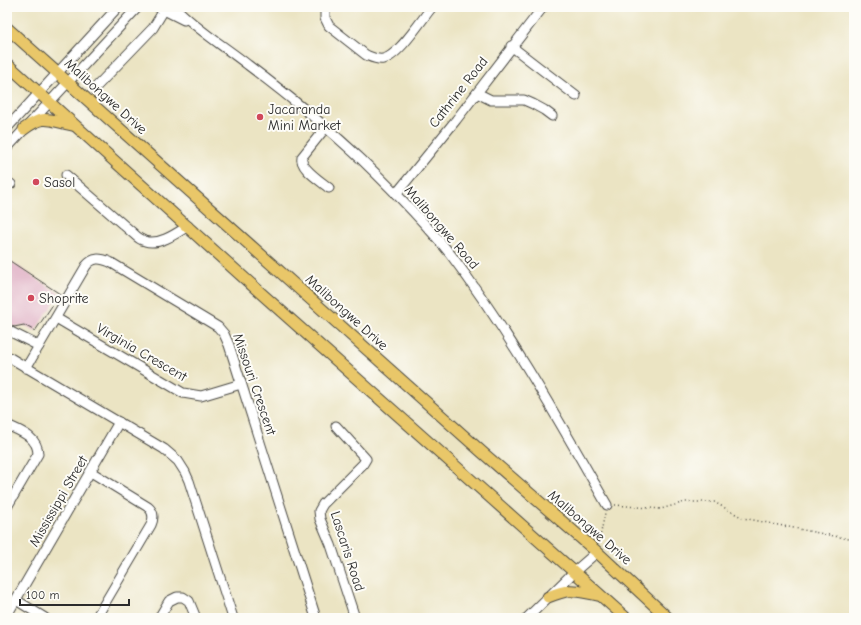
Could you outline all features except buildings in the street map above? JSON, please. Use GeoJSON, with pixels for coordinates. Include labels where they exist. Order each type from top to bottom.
{"type":"FeatureCollection","features":[{"type":"Feature","properties":{"kind":"main road","name":"Malibongwe Drive"},"geometry":{"type":"LineString","coordinates":[[7,28],[483,453],[597,552],[668,618]]}},
{"type":"Feature","properties":{"kind":"main road"},"geometry":{"type":"LineString","coordinates":[[7,64],[263,295],[626,618]]}},
{"type":"Feature","properties":{"kind":"main road"},"geometry":{"type":"LineString","coordinates":[[24,129],[36,121],[44,119],[76,126]]}},
{"type":"Feature","properties":{"kind":"main road"},"geometry":{"type":"LineString","coordinates":[[548,597],[562,591],[573,590],[601,595]]}},
{"type":"Feature","properties":{"kind":"street"},"geometry":{"type":"LineString","coordinates":[[108,17],[115,7]]}},
{"type":"Feature","properties":{"kind":"street"},"geometry":{"type":"LineString","coordinates":[[7,128],[118,7]]}},
{"type":"Feature","properties":{"kind":"street"},"geometry":{"type":"LineString","coordinates":[[7,148],[138,7]]}},
{"type":"Feature","properties":{"kind":"street","name":"Malibongwe Road"},"geometry":{"type":"LineString","coordinates":[[175,7],[192,24],[278,88],[326,127],[396,194],[449,254],[496,318],[607,505]]}},
{"type":"Feature","properties":{"kind":"street"},"geometry":{"type":"LineString","coordinates":[[325,7],[326,22],[333,30],[371,58],[382,60],[394,54],[432,7]]}},
{"type":"Feature","properties":{"kind":"street","name":"Cathrine Road"},"geometry":{"type":"LineString","coordinates":[[396,194],[477,93],[511,46],[543,7]]}},
{"type":"Feature","properties":{"kind":"street"},"geometry":{"type":"LineString","coordinates":[[97,86],[153,28],[161,8]]}},
{"type":"Feature","properties":{"kind":"street","name":"Malibongwe Road"},"geometry":{"type":"LineString","coordinates":[[161,8],[192,24]]}},
{"type":"Feature","properties":{"kind":"street"},"geometry":{"type":"LineString","coordinates":[[511,46],[576,96]]}},
{"type":"Feature","properties":{"kind":"street"},"geometry":{"type":"LineString","coordinates":[[477,93],[491,100],[524,100],[544,110],[552,116]]}},
{"type":"Feature","properties":{"kind":"street"},"geometry":{"type":"LineString","coordinates":[[326,127],[301,160],[303,166],[329,188]]}},
{"type":"Feature","properties":{"kind":"street"},"geometry":{"type":"LineString","coordinates":[[66,175],[134,234],[145,241],[156,242],[188,226]]}},
{"type":"Feature","properties":{"kind":"street","name":"Missouri Crescent"},"geometry":{"type":"LineString","coordinates":[[26,368],[87,264],[96,259],[103,259],[218,326],[224,334],[229,346],[316,618]]}},
{"type":"Feature","properties":{"kind":"street","name":"Virginia Crescent"},"geometry":{"type":"LineString","coordinates":[[56,318],[183,393],[201,396],[241,384]]}},
{"type":"Feature","properties":{"kind":"street"},"geometry":{"type":"LineString","coordinates":[[11,332],[39,346]]}},
{"type":"Feature","properties":{"kind":"street"},"geometry":{"type":"LineString","coordinates":[[7,356],[119,422],[169,453],[178,461],[185,472],[194,494],[233,618]]}},
{"type":"Feature","properties":{"kind":"street","name":"Mississippi Street"},"geometry":{"type":"LineString","coordinates":[[7,615],[119,422]]}},
{"type":"Feature","properties":{"kind":"street"},"geometry":{"type":"LineString","coordinates":[[7,425],[32,438],[38,454],[7,507]]}},
{"type":"Feature","properties":{"kind":"street","name":"Lascaris Road"},"geometry":{"type":"LineString","coordinates":[[336,426],[366,459],[363,464],[323,504],[319,511],[320,519],[331,546],[355,618]]}},
{"type":"Feature","properties":{"kind":"street"},"geometry":{"type":"LineString","coordinates":[[91,472],[148,507],[152,511],[153,516],[151,525],[96,618]]}},
{"type":"Feature","properties":{"kind":"street"},"geometry":{"type":"LineString","coordinates":[[527,618],[574,572],[597,552]]}},
{"type":"Feature","properties":{"kind":"street"},"geometry":{"type":"LineString","coordinates":[[159,618],[169,601],[177,597],[183,597],[190,604],[196,618]]}},
{"type":"Feature","properties":{"kind":"street"},"geometry":{"type":"LineString","coordinates":[[16,600],[45,618]]}},
{"type":"Feature","properties":{"kind":"path"},"geometry":{"type":"LineString","coordinates":[[597,552],[607,505],[661,509],[685,502],[714,502],[743,518],[854,540]]}},
{"type":"Feature","properties":{"kind":"place","name":"Jacaranda Mini Market"},"geometry":{"type":"Point","coordinates":[260,117]}},
{"type":"Feature","properties":{"kind":"place","name":"Sasol"},"geometry":{"type":"Point","coordinates":[36,182]}},
{"type":"Feature","properties":{"kind":"place","name":"Shoprite"},"geometry":{"type":"Point","coordinates":[31,298]}}]}
